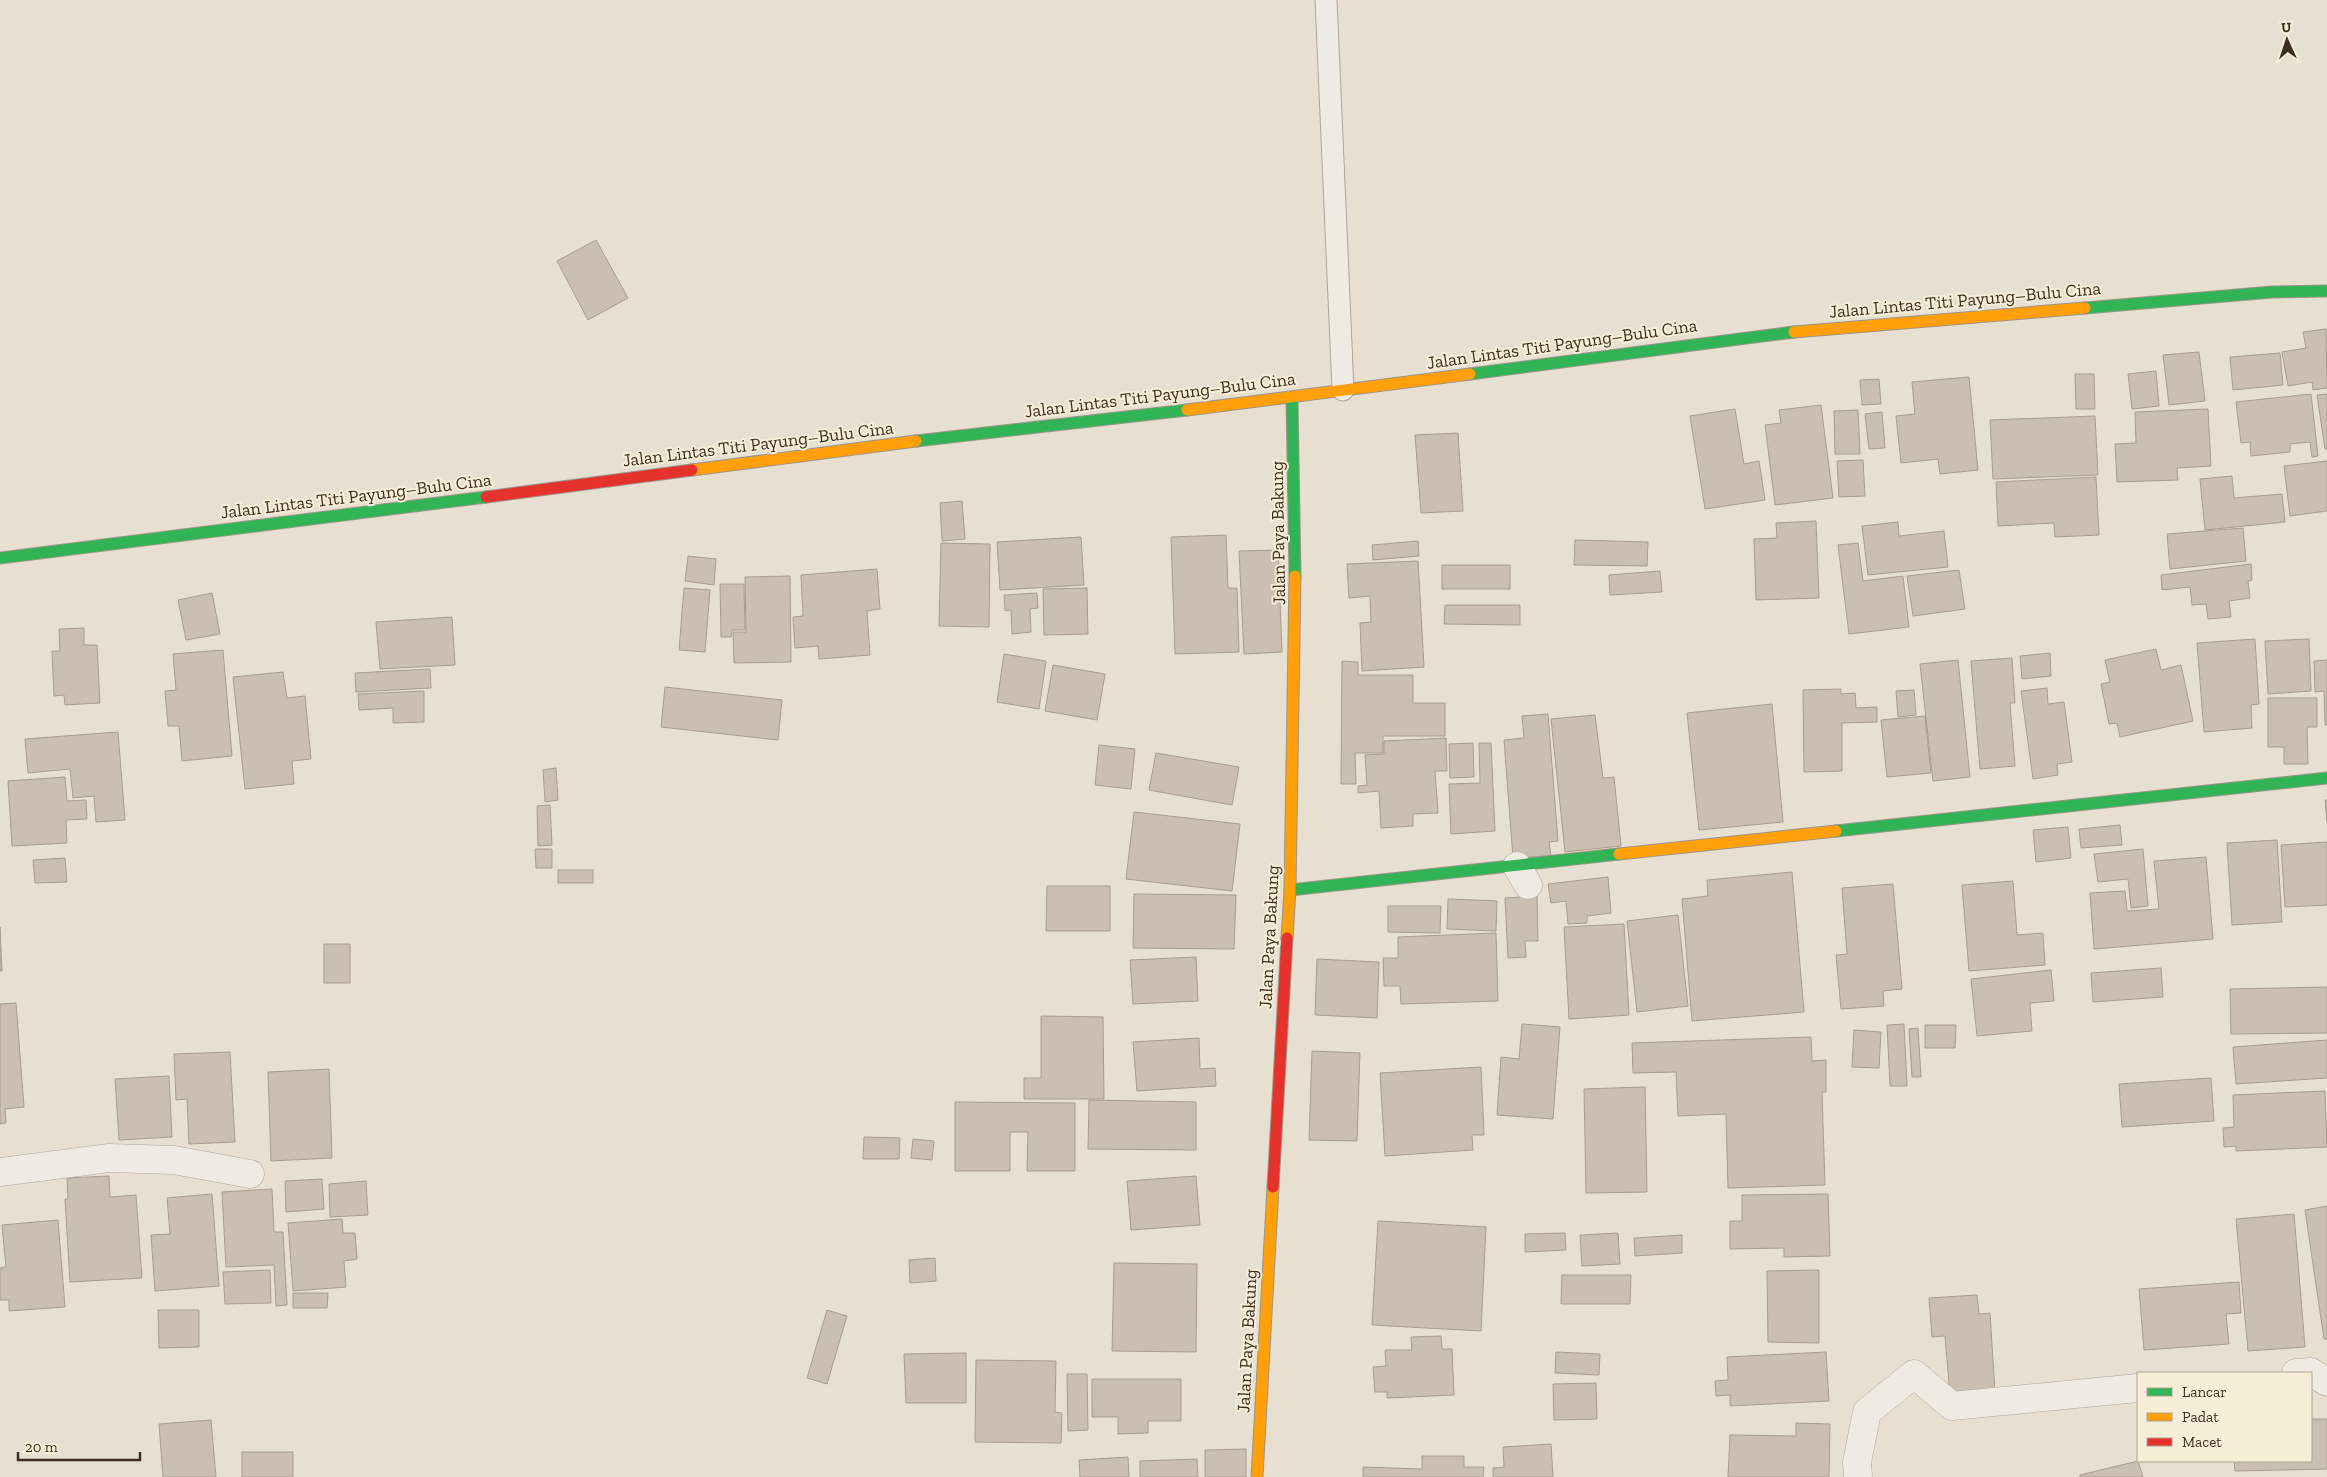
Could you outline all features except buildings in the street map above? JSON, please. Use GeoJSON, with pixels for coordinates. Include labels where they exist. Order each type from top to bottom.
{"type":"FeatureCollection","features":[{"type":"Feature","properties":{"kind":"main road","name":"Jalan Lintas Titi Payung–Bulu Cina"},"geometry":{"type":"LineString","coordinates":[[0,558],[834,451],[1292,398],[1778,333],[2272,292],[2327,290]]}},
{"type":"Feature","properties":{"kind":"main road","name":"Jalan Paya Bakung"},"geometry":{"type":"LineString","coordinates":[[1257,1477],[1290,890],[1296,615],[1292,398]]}},
{"type":"Feature","properties":{"kind":"main road"},"geometry":{"type":"LineString","coordinates":[[1290,890],[1522,875],[2327,778]]}},
{"type":"Feature","properties":{"kind":"street"},"geometry":{"type":"LineString","coordinates":[[0,1172],[109,1158],[174,1160],[250,1174]]}},
{"type":"Feature","properties":{"kind":"street"},"geometry":{"type":"LineString","coordinates":[[2312,1373],[2327,1382]]}},
{"type":"Feature","properties":{"kind":"street"},"geometry":{"type":"LineString","coordinates":[[1858,1477],[1858,1462],[1867,1412],[1914,1374],[1952,1406],[2137,1388]]}},
{"type":"Feature","properties":{"kind":"lane"},"geometry":{"type":"LineString","coordinates":[[1326,0],[1343,390]]}},
{"type":"Feature","properties":{"kind":"traffic: fast"},"geometry":{"type":"LineString","coordinates":[[2085,308],[2272,292],[2327,291]]}},
{"type":"Feature","properties":{"kind":"traffic: fast"},"geometry":{"type":"LineString","coordinates":[[1470,374],[1794,332]]}},
{"type":"Feature","properties":{"kind":"traffic: fast"},"geometry":{"type":"LineString","coordinates":[[1292,398],[1295,576]]}},
{"type":"Feature","properties":{"kind":"traffic: fast"},"geometry":{"type":"LineString","coordinates":[[916,441],[1187,410]]}},
{"type":"Feature","properties":{"kind":"traffic: fast"},"geometry":{"type":"LineString","coordinates":[[0,558],[486,497]]}},
{"type":"Feature","properties":{"kind":"traffic: fast"},"geometry":{"type":"LineString","coordinates":[[1836,831],[2327,778]]}},
{"type":"Feature","properties":{"kind":"traffic: fast"},"geometry":{"type":"LineString","coordinates":[[1290,890],[1619,854]]}},
{"type":"Feature","properties":{"kind":"traffic: slow"},"geometry":{"type":"LineString","coordinates":[[1794,332],[2085,308]]}},
{"type":"Feature","properties":{"kind":"traffic: slow"},"geometry":{"type":"LineString","coordinates":[[1187,410],[1470,374]]}},
{"type":"Feature","properties":{"kind":"traffic: slow"},"geometry":{"type":"LineString","coordinates":[[692,470],[916,441]]}},
{"type":"Feature","properties":{"kind":"traffic: slow"},"geometry":{"type":"LineString","coordinates":[[1287,938],[1290,890],[1295,576]]}},
{"type":"Feature","properties":{"kind":"traffic: slow"},"geometry":{"type":"LineString","coordinates":[[1619,854],[1836,831]]}},
{"type":"Feature","properties":{"kind":"traffic: slow"},"geometry":{"type":"LineString","coordinates":[[1257,1477],[1273,1187]]}},
{"type":"Feature","properties":{"kind":"traffic: jam"},"geometry":{"type":"LineString","coordinates":[[486,497],[692,470]]}},
{"type":"Feature","properties":{"kind":"traffic: jam"},"geometry":{"type":"LineString","coordinates":[[1273,1187],[1287,938]]}}]}
